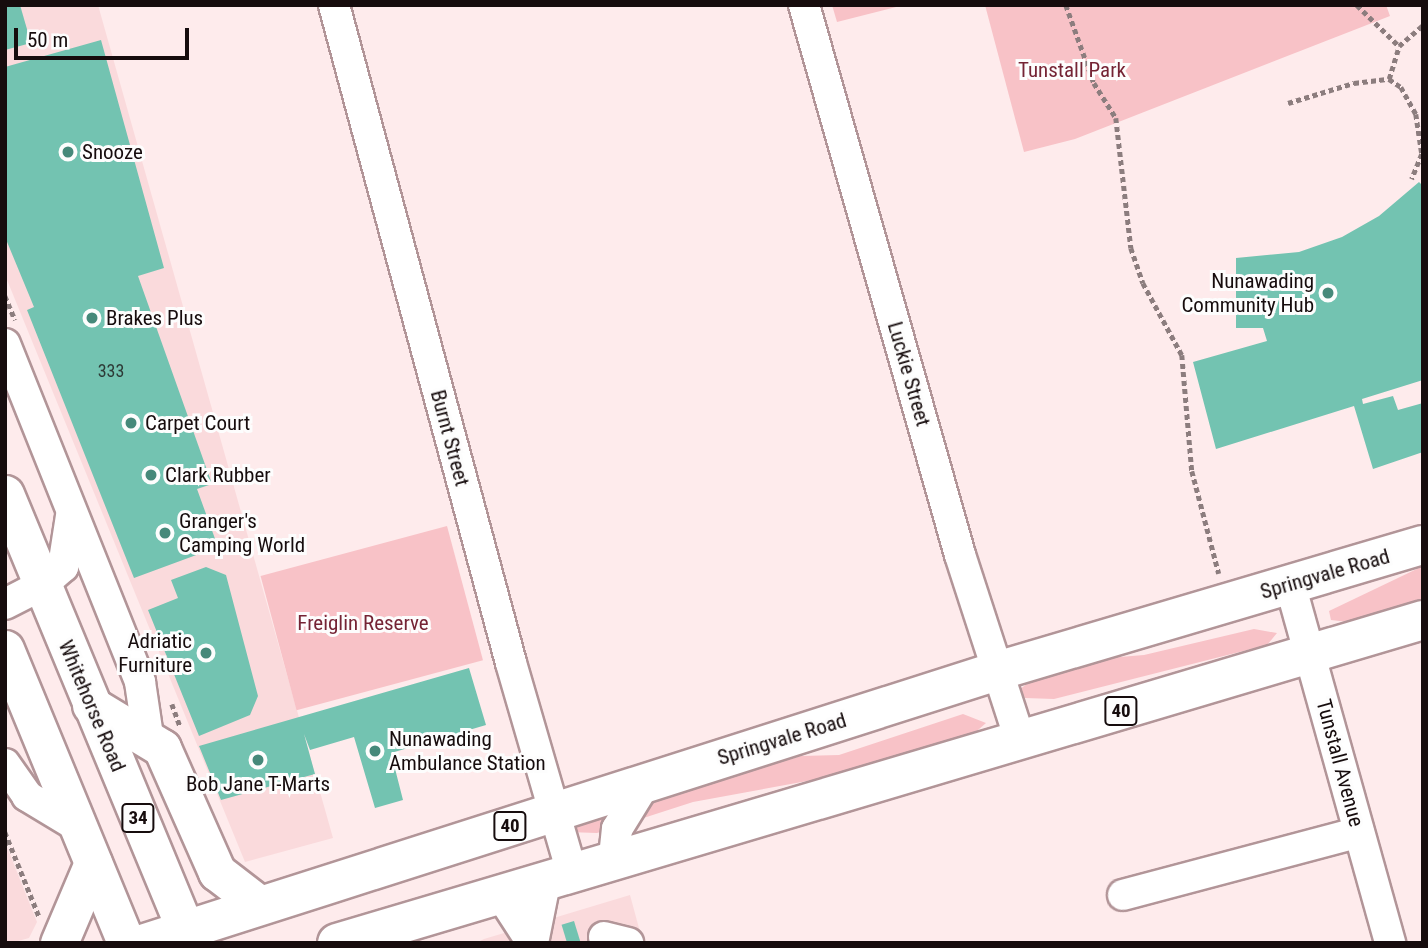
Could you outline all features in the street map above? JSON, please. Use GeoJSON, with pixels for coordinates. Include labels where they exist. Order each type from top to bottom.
{"type":"FeatureCollection","features":[{"type":"Feature","properties":{"kind":"highway","name":"Springvale Road"},"geometry":{"type":"LineString","coordinates":[[145,943],[188,937],[260,905],[646,782],[997,671],[1423,545]]}},
{"type":"Feature","properties":{"kind":"highway","name":"40"},"geometry":{"type":"LineString","coordinates":[[337,943],[614,857],[1423,620]]}},
{"type":"Feature","properties":{"kind":"main road","name":"Whitehorse Road"},"geometry":{"type":"LineString","coordinates":[[5,494],[188,937]]}},
{"type":"Feature","properties":{"kind":"main road"},"geometry":{"type":"LineString","coordinates":[[5,649],[126,943]]}},
{"type":"Feature","properties":{"kind":"main road"},"geometry":{"type":"LineString","coordinates":[[91,705],[148,736],[172,765],[217,872],[260,905]]}},
{"type":"Feature","properties":{"kind":"main road"},"geometry":{"type":"LineString","coordinates":[[50,932],[93,863]]}},
{"type":"Feature","properties":{"kind":"street","name":"Burnt Street"},"geometry":{"type":"LineString","coordinates":[[334,5],[553,812],[559,874]]}},
{"type":"Feature","properties":{"kind":"street","name":"Luckie Street"},"geometry":{"type":"LineString","coordinates":[[804,5],[997,671],[1020,740]]}},
{"type":"Feature","properties":{"kind":"street","name":"Whitehorse Road"},"geometry":{"type":"LineString","coordinates":[[5,344],[143,692],[148,736]]}},
{"type":"Feature","properties":{"kind":"street","name":"Whitehorse Road"},"geometry":{"type":"LineString","coordinates":[[5,604],[57,574],[67,558],[70,509]]}},
{"type":"Feature","properties":{"kind":"street","name":"Tunstall Avenue"},"geometry":{"type":"LineString","coordinates":[[1290,584],[1390,943]]}},
{"type":"Feature","properties":{"kind":"street"},"geometry":{"type":"LineString","coordinates":[[5,764],[13,799],[41,808],[77,826]]}},
{"type":"Feature","properties":{"kind":"street"},"geometry":{"type":"LineString","coordinates":[[614,857],[617,829],[646,782]]}},
{"type":"Feature","properties":{"kind":"street"},"geometry":{"type":"LineString","coordinates":[[1123,895],[1359,832]]}},
{"type":"Feature","properties":{"kind":"street"},"geometry":{"type":"LineString","coordinates":[[533,943],[559,874]]}},
{"type":"Feature","properties":{"kind":"street"},"geometry":{"type":"LineString","coordinates":[[499,892],[533,943]]}},
{"type":"Feature","properties":{"kind":"path"},"geometry":{"type":"LineString","coordinates":[[1066,5],[1094,83],[1116,118],[1131,248],[1143,283],[1182,355],[1192,471],[1219,574]]}},
{"type":"Feature","properties":{"kind":"path"},"geometry":{"type":"LineString","coordinates":[[1357,5],[1399,46]]}},
{"type":"Feature","properties":{"kind":"path"},"geometry":{"type":"LineString","coordinates":[[1389,79],[1399,46],[1423,25]]}},
{"type":"Feature","properties":{"kind":"path"},"geometry":{"type":"LineString","coordinates":[[1287,103],[1354,83],[1389,79],[1401,87],[1416,114],[1422,154],[1412,179]]}},
{"type":"Feature","properties":{"kind":"path"},"geometry":{"type":"LineString","coordinates":[[5,832],[50,932]]}},
{"type":"Feature","properties":{"kind":"shaded area"},"geometry":{"type":"Polygon","coordinates":[[[5,5],[98,5],[333,838],[245,862],[5,275],[5,5]]]}},
{"type":"Feature","properties":{"kind":"shaded area"},"geometry":{"type":"Polygon","coordinates":[[[5,842],[37,922],[29,938],[11,943],[5,943],[5,842]]]}},
{"type":"Feature","properties":{"kind":"shaded area"},"geometry":{"type":"Polygon","coordinates":[[[630,895],[643,943],[476,943],[484,939],[630,895]]]}},
{"type":"Feature","properties":{"kind":"green space"},"geometry":{"type":"Polygon","coordinates":[[[832,5],[904,5],[837,22],[832,5]]]}},
{"type":"Feature","properties":{"kind":"green space","name":"Tunstall Park"},"geometry":{"type":"Polygon","coordinates":[[[985,5],[1386,5],[1390,16],[1075,139],[1024,152],[985,5]]]}},
{"type":"Feature","properties":{"kind":"green space","name":"Freiglin Reserve"},"geometry":{"type":"Polygon","coordinates":[[[447,526],[483,660],[297,710],[261,576],[447,526]]]}},
{"type":"Feature","properties":{"kind":"green space"},"geometry":{"type":"Polygon","coordinates":[[[1423,566],[1423,599],[1348,622],[1331,620],[1329,611],[1423,566]]]}},
{"type":"Feature","properties":{"kind":"green space"},"geometry":{"type":"Polygon","coordinates":[[[1254,629],[1277,633],[1267,645],[1054,699],[1025,698],[1020,689],[1031,681],[1096,659],[1144,655],[1254,629]]]}},
{"type":"Feature","properties":{"kind":"green space"},"geometry":{"type":"Polygon","coordinates":[[[963,714],[986,723],[970,737],[829,777],[693,802],[597,833],[568,832],[565,825],[801,756],[839,755],[963,714]]]}},
{"type":"Feature","properties":{"kind":"building"},"geometry":{"type":"Polygon","coordinates":[[[5,5],[20,5],[31,43],[5,50],[5,5]]]}},
{"type":"Feature","properties":{"kind":"building"},"geometry":{"type":"Polygon","coordinates":[[[101,40],[164,268],[138,276],[212,484],[197,489],[218,547],[134,578],[27,310],[34,307],[5,237],[5,67],[101,40]]]}},
{"type":"Feature","properties":{"kind":"building"},"geometry":{"type":"Polygon","coordinates":[[[1419,182],[1423,186],[1423,380],[1362,399],[1363,404],[1393,396],[1398,410],[1423,403],[1423,452],[1373,469],[1354,406],[1216,449],[1193,362],[1267,341],[1263,328],[1236,328],[1236,258],[1299,252],[1342,237],[1379,216],[1419,182]]]}},
{"type":"Feature","properties":{"kind":"building","name":"Adriatic Furniture"},"geometry":{"type":"Polygon","coordinates":[[[206,567],[226,575],[258,696],[250,715],[199,736],[148,610],[178,598],[171,580],[206,567]]]}},
{"type":"Feature","properties":{"kind":"building"},"geometry":{"type":"Polygon","coordinates":[[[469,668],[486,725],[391,753],[403,800],[375,808],[354,737],[310,750],[304,734],[315,774],[221,800],[199,746],[469,668]]]}},
{"type":"Feature","properties":{"kind":"building"},"geometry":{"type":"Polygon","coordinates":[[[574,921],[580,941],[567,943],[562,925],[574,921]]]}},
{"type":"Feature","properties":{"kind":"place","name":"Snooze"},"geometry":{"type":"Point","coordinates":[68,152]}},
{"type":"Feature","properties":{"kind":"place","name":"Nunawading Community Hub"},"geometry":{"type":"Point","coordinates":[1328,293]}},
{"type":"Feature","properties":{"kind":"place","name":"Brakes Plus"},"geometry":{"type":"Point","coordinates":[92,318]}},
{"type":"Feature","properties":{"kind":"place","name":"Carpet Court"},"geometry":{"type":"Point","coordinates":[131,423]}},
{"type":"Feature","properties":{"kind":"place","name":"Clark Rubber"},"geometry":{"type":"Point","coordinates":[151,475]}},
{"type":"Feature","properties":{"kind":"place","name":"Granger's Camping World"},"geometry":{"type":"Point","coordinates":[165,533]}},
{"type":"Feature","properties":{"kind":"place","name":"Adriatic Furniture"},"geometry":{"type":"Point","coordinates":[206,653]}},
{"type":"Feature","properties":{"kind":"place","name":"Nunawading Ambulance Station"},"geometry":{"type":"Point","coordinates":[375,751]}},
{"type":"Feature","properties":{"kind":"place","name":"Bob Jane T-Marts"},"geometry":{"type":"Point","coordinates":[258,760]}}]}
